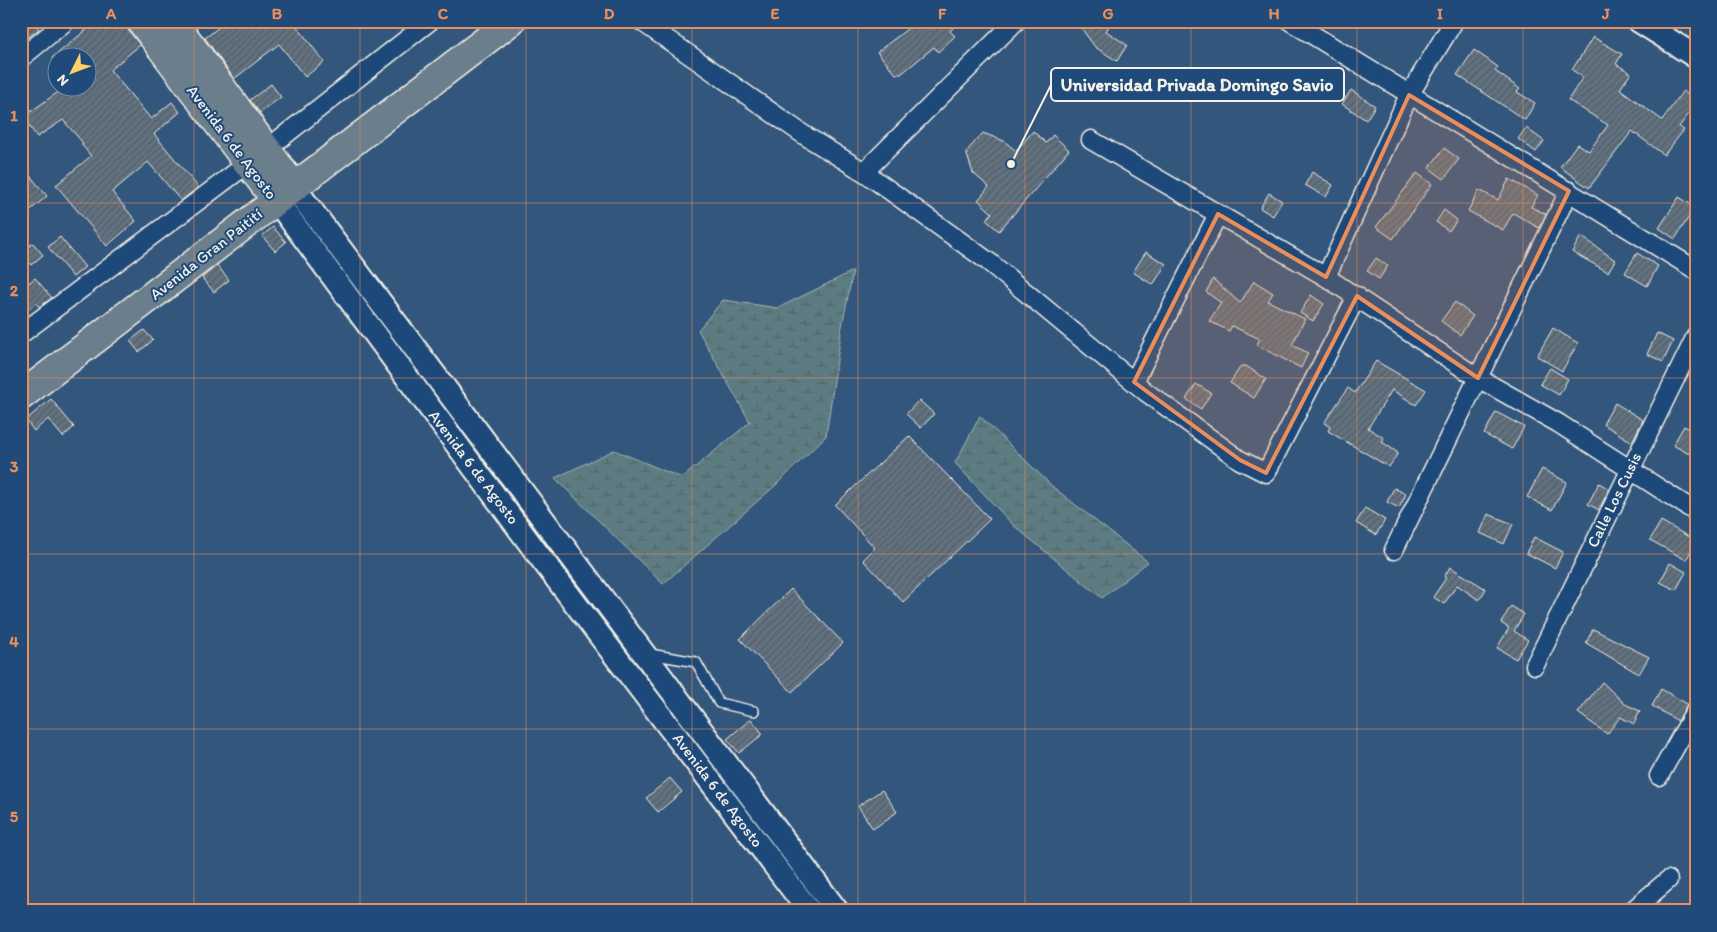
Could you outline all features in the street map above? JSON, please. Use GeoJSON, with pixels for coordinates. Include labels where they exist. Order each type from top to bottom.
{"type":"FeatureCollection","features":[{"type":"Feature","properties":{"kind":"main road","name":"Avenida 6 de Agosto"},"geometry":{"type":"LineString","coordinates":[[141,21],[257,156],[285,194]]}},
{"type":"Feature","properties":{"kind":"main road","name":"Avenida 6 de Agosto"},"geometry":{"type":"LineString","coordinates":[[173,21],[257,156]]}},
{"type":"Feature","properties":{"kind":"main road","name":"Avenida Gran Paitití"},"geometry":{"type":"LineString","coordinates":[[21,396],[511,21]]}},
{"type":"Feature","properties":{"kind":"street"},"geometry":{"type":"LineString","coordinates":[[21,58],[66,21]]}},
{"type":"Feature","properties":{"kind":"street"},"geometry":{"type":"LineString","coordinates":[[21,334],[257,156],[430,21]]}},
{"type":"Feature","properties":{"kind":"street"},"geometry":{"type":"LineString","coordinates":[[641,21],[804,135],[864,172],[989,262],[1134,382],[1240,460],[1266,473],[1357,296]]}},
{"type":"Feature","properties":{"kind":"street"},"geometry":{"type":"LineString","coordinates":[[864,172],[1016,21]]}},
{"type":"Feature","properties":{"kind":"street"},"geometry":{"type":"LineString","coordinates":[[1290,21],[1696,270]]}},
{"type":"Feature","properties":{"kind":"street"},"geometry":{"type":"LineString","coordinates":[[1326,277],[1409,95],[1454,21]]}},
{"type":"Feature","properties":{"kind":"street"},"geometry":{"type":"LineString","coordinates":[[1639,21],[1696,57]]}},
{"type":"Feature","properties":{"kind":"street"},"geometry":{"type":"LineString","coordinates":[[1091,140],[1357,296],[1478,378],[1558,423],[1696,512]]}},
{"type":"Feature","properties":{"kind":"street"},"geometry":{"type":"LineString","coordinates":[[1394,550],[1569,191]]}},
{"type":"Feature","properties":{"kind":"street","name":"Avenida 6 de Agosto"},"geometry":{"type":"LineString","coordinates":[[285,194],[420,356],[632,659]]}},
{"type":"Feature","properties":{"kind":"street","name":"Avenida 6 de Agosto"},"geometry":{"type":"LineString","coordinates":[[285,194],[401,370],[632,659],[715,767],[811,901],[837,911]]}},
{"type":"Feature","properties":{"kind":"street"},"geometry":{"type":"LineString","coordinates":[[1134,382],[1218,214]]}},
{"type":"Feature","properties":{"kind":"street","name":"Calle Los Cusis"},"geometry":{"type":"LineString","coordinates":[[1535,665],[1696,336]]}},
{"type":"Feature","properties":{"kind":"street"},"geometry":{"type":"LineString","coordinates":[[401,370],[420,356]]}},
{"type":"Feature","properties":{"kind":"street"},"geometry":{"type":"LineString","coordinates":[[1660,776],[1696,710]]}},
{"type":"Feature","properties":{"kind":"street"},"geometry":{"type":"LineString","coordinates":[[1632,911],[1668,880]]}},
{"type":"Feature","properties":{"kind":"lane"},"geometry":{"type":"LineString","coordinates":[[632,659],[696,662],[719,703],[754,711]]}},
{"type":"Feature","properties":{"kind":"highlighted area"},"geometry":{"type":"Polygon","coordinates":[[[1409,95],[1569,191],[1478,378],[1357,296],[1266,473],[1240,460],[1134,382],[1218,214],[1326,277],[1409,95]]]}},
{"type":"Feature","properties":{"kind":"green space"},"geometry":{"type":"Polygon","coordinates":[[[853,271],[842,326],[826,436],[777,484],[663,584],[555,478],[614,450],[682,478],[750,422],[698,330],[723,300],[778,308],[853,271]]]}},
{"type":"Feature","properties":{"kind":"green space"},"geometry":{"type":"Polygon","coordinates":[[[980,416],[1053,487],[1148,562],[1102,598],[1013,525],[955,463],[980,416]]]}},
{"type":"Feature","properties":{"kind":"building"},"geometry":{"type":"Polygon","coordinates":[[[21,21],[34,21],[39,29],[21,43],[21,21]]]}},
{"type":"Feature","properties":{"kind":"building"},"geometry":{"type":"Polygon","coordinates":[[[97,21],[121,21],[140,45],[110,70],[151,119],[172,102],[180,112],[154,134],[198,187],[181,201],[148,162],[112,192],[136,221],[107,246],[56,185],[91,156],[81,144],[83,143],[63,120],[37,137],[23,117],[50,98],[98,98],[98,48],[64,48],[97,21]]]}},
{"type":"Feature","properties":{"kind":"building"},"geometry":{"type":"Polygon","coordinates":[[[227,21],[293,21],[324,62],[305,77],[279,44],[234,79],[205,38],[227,21]]]}},
{"type":"Feature","properties":{"kind":"building"},"geometry":{"type":"Polygon","coordinates":[[[918,21],[960,21],[950,31],[955,36],[938,52],[934,47],[901,74],[896,74],[877,52],[918,21]]]}},
{"type":"Feature","properties":{"kind":"building"},"geometry":{"type":"Polygon","coordinates":[[[1076,21],[1112,21],[1106,31],[1127,45],[1117,61],[1095,47],[1076,21]]]}},
{"type":"Feature","properties":{"kind":"building"},"geometry":{"type":"Polygon","coordinates":[[[1593,37],[1622,54],[1616,64],[1631,73],[1620,89],[1662,120],[1683,91],[1696,101],[1696,104],[1679,127],[1684,130],[1664,155],[1632,131],[1589,188],[1560,167],[1577,144],[1589,151],[1608,125],[1568,100],[1583,77],[1572,70],[1593,37]]]}},
{"type":"Feature","properties":{"kind":"building"},"geometry":{"type":"Polygon","coordinates":[[[1474,50],[1498,67],[1495,71],[1520,89],[1517,92],[1535,103],[1525,120],[1457,75],[1474,50]]]}},
{"type":"Feature","properties":{"kind":"building"},"geometry":{"type":"Polygon","coordinates":[[[271,84],[281,97],[260,113],[250,100],[271,84]]]}},
{"type":"Feature","properties":{"kind":"building"},"geometry":{"type":"Polygon","coordinates":[[[1351,90],[1375,106],[1366,120],[1342,104],[1351,90]]]}},
{"type":"Feature","properties":{"kind":"building"},"geometry":{"type":"Polygon","coordinates":[[[1526,128],[1544,141],[1536,152],[1518,139],[1526,128]]]}},
{"type":"Feature","properties":{"kind":"building"},"geometry":{"type":"Polygon","coordinates":[[[1033,131],[1046,143],[1053,135],[1069,150],[999,231],[986,220],[992,213],[978,200],[989,187],[973,173],[966,152],[983,133],[1004,141],[1016,151],[1033,131]]]}},
{"type":"Feature","properties":{"kind":"building"},"geometry":{"type":"Polygon","coordinates":[[[1444,148],[1459,159],[1444,179],[1429,168],[1444,148]]]}},
{"type":"Feature","properties":{"kind":"building"},"geometry":{"type":"Polygon","coordinates":[[[21,165],[47,196],[27,213],[21,206],[21,165]]]}},
{"type":"Feature","properties":{"kind":"building"},"geometry":{"type":"Polygon","coordinates":[[[1312,172],[1333,185],[1326,197],[1305,185],[1312,172]]]}},
{"type":"Feature","properties":{"kind":"building"},"geometry":{"type":"Polygon","coordinates":[[[1417,173],[1432,184],[1393,239],[1376,227],[1417,173]]]}},
{"type":"Feature","properties":{"kind":"building"},"geometry":{"type":"Polygon","coordinates":[[[1509,179],[1538,195],[1531,207],[1546,214],[1539,228],[1513,213],[1503,230],[1468,211],[1479,190],[1498,200],[1509,179]]]}},
{"type":"Feature","properties":{"kind":"building"},"geometry":{"type":"Polygon","coordinates":[[[1269,193],[1282,201],[1273,216],[1260,208],[1269,193]]]}},
{"type":"Feature","properties":{"kind":"building"},"geometry":{"type":"Polygon","coordinates":[[[1679,197],[1695,207],[1675,239],[1659,228],[1679,197]]]}},
{"type":"Feature","properties":{"kind":"building"},"geometry":{"type":"Polygon","coordinates":[[[1444,210],[1457,220],[1449,231],[1436,222],[1444,210]]]}},
{"type":"Feature","properties":{"kind":"building"},"geometry":{"type":"Polygon","coordinates":[[[273,227],[286,242],[275,251],[262,236],[273,227]]]}},
{"type":"Feature","properties":{"kind":"building"},"geometry":{"type":"Polygon","coordinates":[[[1581,236],[1615,260],[1608,272],[1572,252],[1581,236]]]}},
{"type":"Feature","properties":{"kind":"building"},"geometry":{"type":"Polygon","coordinates":[[[60,237],[85,267],[73,277],[48,247],[60,237]]]}},
{"type":"Feature","properties":{"kind":"building"},"geometry":{"type":"Polygon","coordinates":[[[33,243],[43,255],[31,265],[21,252],[33,243]]]}},
{"type":"Feature","properties":{"kind":"building"},"geometry":{"type":"Polygon","coordinates":[[[1146,252],[1166,264],[1153,285],[1133,272],[1146,252]]]}},
{"type":"Feature","properties":{"kind":"building"},"geometry":{"type":"Polygon","coordinates":[[[1637,253],[1658,266],[1647,286],[1625,273],[1637,253]]]}},
{"type":"Feature","properties":{"kind":"building"},"geometry":{"type":"Polygon","coordinates":[[[1376,258],[1388,266],[1379,279],[1367,271],[1376,258]]]}},
{"type":"Feature","properties":{"kind":"building"},"geometry":{"type":"Polygon","coordinates":[[[217,265],[229,280],[214,292],[202,278],[217,265]]]}},
{"type":"Feature","properties":{"kind":"building"},"geometry":{"type":"Polygon","coordinates":[[[35,278],[52,298],[39,307],[36,303],[21,316],[21,289],[35,278]]]}},
{"type":"Feature","properties":{"kind":"building"},"geometry":{"type":"Polygon","coordinates":[[[1213,279],[1240,303],[1254,281],[1273,293],[1268,301],[1305,319],[1292,345],[1308,353],[1301,368],[1256,345],[1260,339],[1232,326],[1229,331],[1209,321],[1221,303],[1206,292],[1213,279]]]}},
{"type":"Feature","properties":{"kind":"building"},"geometry":{"type":"Polygon","coordinates":[[[1311,295],[1324,304],[1313,321],[1300,313],[1311,295]]]}},
{"type":"Feature","properties":{"kind":"building"},"geometry":{"type":"Polygon","coordinates":[[[1455,302],[1473,316],[1460,335],[1441,321],[1455,302]]]}},
{"type":"Feature","properties":{"kind":"building"},"geometry":{"type":"Polygon","coordinates":[[[1553,328],[1578,343],[1562,371],[1537,356],[1553,328]]]}},
{"type":"Feature","properties":{"kind":"building"},"geometry":{"type":"Polygon","coordinates":[[[144,330],[153,340],[139,352],[130,341],[144,330]]]}},
{"type":"Feature","properties":{"kind":"building"},"geometry":{"type":"Polygon","coordinates":[[[1657,333],[1673,341],[1663,362],[1647,354],[1657,333]]]}},
{"type":"Feature","properties":{"kind":"building"},"geometry":{"type":"Polygon","coordinates":[[[1376,361],[1426,390],[1416,405],[1392,390],[1368,428],[1384,438],[1382,442],[1398,453],[1389,467],[1328,431],[1330,427],[1324,423],[1348,388],[1355,393],[1376,361]]]}},
{"type":"Feature","properties":{"kind":"building"},"geometry":{"type":"Polygon","coordinates":[[[1241,366],[1246,366],[1266,379],[1254,398],[1230,383],[1241,366]]]}},
{"type":"Feature","properties":{"kind":"building"},"geometry":{"type":"Polygon","coordinates":[[[1550,368],[1568,379],[1559,395],[1540,384],[1550,368]]]}},
{"type":"Feature","properties":{"kind":"building"},"geometry":{"type":"Polygon","coordinates":[[[1196,384],[1211,393],[1201,409],[1186,399],[1196,384]]]}},
{"type":"Feature","properties":{"kind":"building"},"geometry":{"type":"Polygon","coordinates":[[[51,399],[74,427],[63,437],[48,419],[34,431],[26,420],[51,399]]]}},
{"type":"Feature","properties":{"kind":"building"},"geometry":{"type":"Polygon","coordinates":[[[919,400],[934,414],[921,428],[906,414],[919,400]]]}},
{"type":"Feature","properties":{"kind":"building"},"geometry":{"type":"Polygon","coordinates":[[[1615,403],[1643,420],[1632,442],[1603,424],[1615,403]]]}},
{"type":"Feature","properties":{"kind":"building"},"geometry":{"type":"Polygon","coordinates":[[[1496,412],[1524,427],[1512,449],[1484,434],[1496,412]]]}},
{"type":"Feature","properties":{"kind":"building"},"geometry":{"type":"Polygon","coordinates":[[[1684,426],[1696,433],[1696,442],[1689,454],[1673,445],[1684,426]]]}},
{"type":"Feature","properties":{"kind":"building"},"geometry":{"type":"Polygon","coordinates":[[[909,436],[990,519],[903,602],[863,560],[875,548],[835,505],[909,436]]]}},
{"type":"Feature","properties":{"kind":"building"},"geometry":{"type":"Polygon","coordinates":[[[1542,469],[1567,482],[1552,510],[1527,497],[1542,469]]]}},
{"type":"Feature","properties":{"kind":"building"},"geometry":{"type":"Polygon","coordinates":[[[1599,483],[1609,489],[1599,510],[1588,504],[1599,483]]]}},
{"type":"Feature","properties":{"kind":"building"},"geometry":{"type":"Polygon","coordinates":[[[1394,488],[1406,494],[1399,508],[1387,502],[1394,488]]]}},
{"type":"Feature","properties":{"kind":"building"},"geometry":{"type":"Polygon","coordinates":[[[1365,508],[1385,520],[1376,535],[1356,523],[1365,508]]]}},
{"type":"Feature","properties":{"kind":"building"},"geometry":{"type":"Polygon","coordinates":[[[1488,514],[1513,524],[1504,544],[1480,533],[1488,514]]]}},
{"type":"Feature","properties":{"kind":"building"},"geometry":{"type":"Polygon","coordinates":[[[1661,521],[1696,541],[1686,560],[1650,540],[1661,521]]]}},
{"type":"Feature","properties":{"kind":"building"},"geometry":{"type":"Polygon","coordinates":[[[1534,537],[1563,552],[1555,568],[1526,553],[1534,537]]]}},
{"type":"Feature","properties":{"kind":"building"},"geometry":{"type":"Polygon","coordinates":[[[1670,563],[1686,572],[1676,590],[1660,582],[1670,563]]]}},
{"type":"Feature","properties":{"kind":"building"},"geometry":{"type":"Polygon","coordinates":[[[1450,567],[1486,589],[1479,600],[1457,585],[1444,604],[1433,597],[1446,578],[1444,577],[1450,567]]]}},
{"type":"Feature","properties":{"kind":"building"},"geometry":{"type":"Polygon","coordinates":[[[791,589],[843,643],[792,692],[740,639],[791,589]]]}},
{"type":"Feature","properties":{"kind":"building"},"geometry":{"type":"Polygon","coordinates":[[[1511,606],[1524,614],[1514,631],[1528,640],[1516,659],[1497,648],[1509,628],[1501,623],[1511,606]]]}},
{"type":"Feature","properties":{"kind":"building"},"geometry":{"type":"Polygon","coordinates":[[[1593,629],[1649,657],[1639,674],[1586,643],[1593,629]]]}},
{"type":"Feature","properties":{"kind":"building"},"geometry":{"type":"Polygon","coordinates":[[[1602,682],[1625,704],[1640,711],[1634,724],[1620,717],[1607,734],[1578,713],[1602,682]]]}},
{"type":"Feature","properties":{"kind":"building"},"geometry":{"type":"Polygon","coordinates":[[[1661,689],[1687,704],[1678,721],[1652,706],[1661,689]]]}},
{"type":"Feature","properties":{"kind":"building"},"geometry":{"type":"Polygon","coordinates":[[[751,719],[763,734],[739,753],[727,739],[751,719]]]}},
{"type":"Feature","properties":{"kind":"building"},"geometry":{"type":"Polygon","coordinates":[[[670,778],[682,792],[658,812],[646,798],[670,778]]]}},
{"type":"Feature","properties":{"kind":"building"},"geometry":{"type":"Polygon","coordinates":[[[882,790],[897,812],[873,829],[858,806],[882,790]]]}},
{"type":"Feature","properties":{"kind":"place","name":"Universidad Privada Domingo Savio"},"geometry":{"type":"Point","coordinates":[1011,164]}}]}
